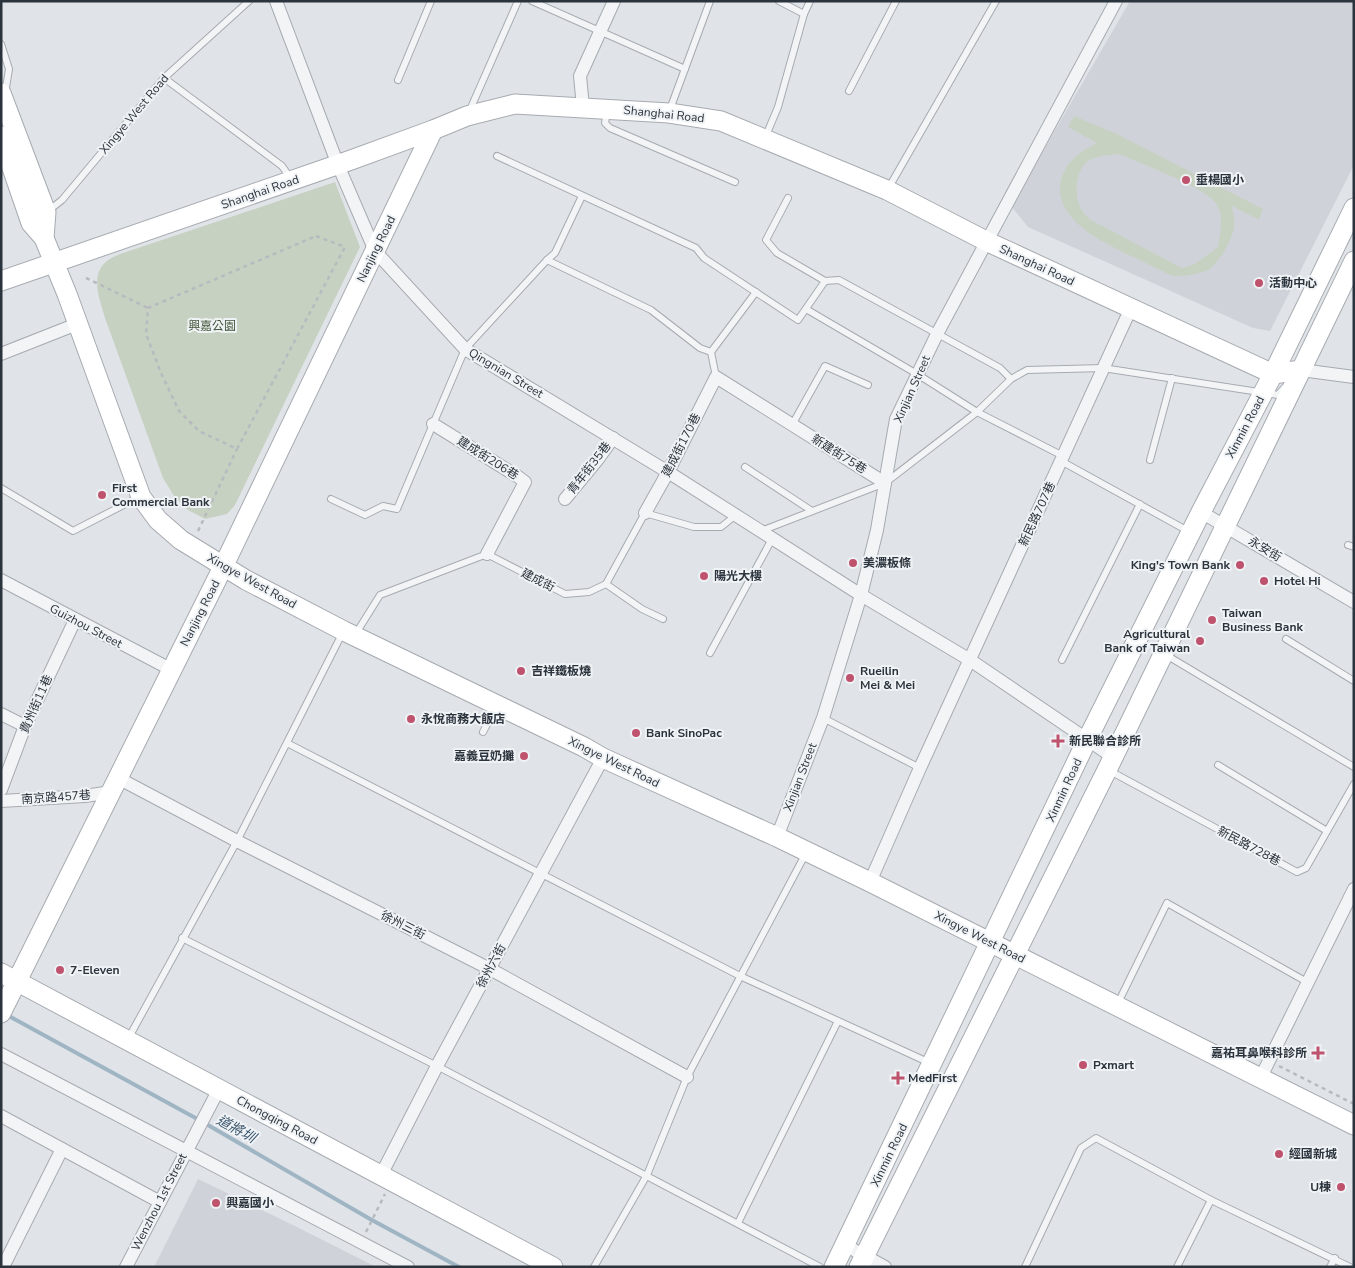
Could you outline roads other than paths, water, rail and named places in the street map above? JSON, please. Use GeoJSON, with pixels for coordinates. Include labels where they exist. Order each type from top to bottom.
{"type":"FeatureCollection","features":[{"type":"Feature","properties":{"kind":"street","name":"Qingnian Street"},"geometry":{"type":"LineString","coordinates":[[276,1],[338,165],[375,251],[465,349],[668,472],[861,595]]}},
{"type":"Feature","properties":{"kind":"street"},"geometry":{"type":"LineString","coordinates":[[583,107],[580,76],[614,1]]}},
{"type":"Feature","properties":{"kind":"street","name":"Xinjian Street"},"geometry":{"type":"LineString","coordinates":[[777,836],[823,718],[861,595],[877,530],[896,419],[937,334],[1111,3]]}},
{"type":"Feature","properties":{"kind":"street","name":"Xingye West Road"},"geometry":{"type":"LineString","coordinates":[[2,96],[46,212],[44,238]]}},
{"type":"Feature","properties":{"kind":"street","name":"Shanghai Road"},"geometry":{"type":"LineString","coordinates":[[1,281],[338,165],[467,116],[515,104],[669,113],[721,121],[887,190],[986,241],[1274,374]]}},
{"type":"Feature","properties":{"kind":"street","name":"Nanjing Road"},"geometry":{"type":"LineString","coordinates":[[5,1006],[9,977],[115,785],[223,567],[433,130]]}},
{"type":"Feature","properties":{"kind":"street","name":"Xingye West Road"},"geometry":{"type":"LineString","coordinates":[[1,136],[5,157],[31,223],[44,238],[141,497],[158,520],[181,540],[223,567],[349,634],[584,747],[603,758],[777,836],[1354,1125]]}},
{"type":"Feature","properties":{"kind":"street","name":"Xinmin Road"},"geometry":{"type":"LineString","coordinates":[[834,1267],[1087,740],[1201,512],[1274,374],[1353,211]]}},
{"type":"Feature","properties":{"kind":"street","name":"Xinmin Road"},"geometry":{"type":"LineString","coordinates":[[862,1261],[1110,763],[1354,261]]}},
{"type":"Feature","properties":{"kind":"street","name":"新民路707巷"},"geometry":{"type":"LineString","coordinates":[[870,882],[920,768],[1131,308]]}},
{"type":"Feature","properties":{"kind":"street"},"geometry":{"type":"LineString","coordinates":[[1,354],[77,324]]}},
{"type":"Feature","properties":{"kind":"street"},"geometry":{"type":"LineString","coordinates":[[1274,374],[1301,370],[1354,377]]}},
{"type":"Feature","properties":{"kind":"street","name":"新建街75巷"},"geometry":{"type":"LineString","coordinates":[[716,377],[886,483]]}},
{"type":"Feature","properties":{"kind":"street","name":"建成街170巷"},"geometry":{"type":"LineString","coordinates":[[646,512],[716,377]]}},
{"type":"Feature","properties":{"kind":"street","name":"建成街206巷"},"geometry":{"type":"LineString","coordinates":[[433,424],[525,482],[488,554]]}},
{"type":"Feature","properties":{"kind":"street","name":"青年街35巷"},"geometry":{"type":"LineString","coordinates":[[565,499],[598,460],[613,438]]}},
{"type":"Feature","properties":{"kind":"street","name":"永安街"},"geometry":{"type":"LineString","coordinates":[[1201,512],[1354,602]]}},
{"type":"Feature","properties":{"kind":"street","name":"Guizhou Street"},"geometry":{"type":"LineString","coordinates":[[1,580],[172,670]]}},
{"type":"Feature","properties":{"kind":"street"},"geometry":{"type":"LineString","coordinates":[[861,595],[970,660],[1087,740],[1110,763]]}},
{"type":"Feature","properties":{"kind":"street","name":"貴州街11巷"},"geometry":{"type":"LineString","coordinates":[[1,790],[25,726],[75,620]]}},
{"type":"Feature","properties":{"kind":"street"},"geometry":{"type":"LineString","coordinates":[[1,714],[25,726]]}},
{"type":"Feature","properties":{"kind":"street","name":"徐州六街"},"geometry":{"type":"LineString","coordinates":[[381,1175],[437,1066],[603,758]]}},
{"type":"Feature","properties":{"kind":"street","name":"南京路457巷"},"geometry":{"type":"LineString","coordinates":[[1,801],[85,796],[115,785]]}},
{"type":"Feature","properties":{"kind":"street","name":"徐州三街"},"geometry":{"type":"LineString","coordinates":[[115,785],[237,841],[490,969],[687,1077]]}},
{"type":"Feature","properties":{"kind":"street"},"geometry":{"type":"LineString","coordinates":[[1260,1079],[1307,982],[1350,904],[1354,889]]}},
{"type":"Feature","properties":{"kind":"street","name":"Chongqing Road"},"geometry":{"type":"LineString","coordinates":[[9,977],[553,1267]]}},
{"type":"Feature","properties":{"kind":"street"},"geometry":{"type":"LineString","coordinates":[[1,1054],[408,1267]]}},
{"type":"Feature","properties":{"kind":"street","name":"Wenzhou 1st Street"},"geometry":{"type":"LineString","coordinates":[[126,1267],[219,1088]]}},
{"type":"Feature","properties":{"kind":"street"},"geometry":{"type":"LineString","coordinates":[[1,1116],[160,1202]]}},
{"type":"Feature","properties":{"kind":"street"},"geometry":{"type":"LineString","coordinates":[[3,1267],[62,1149]]}},
{"type":"Feature","properties":{"kind":"street"},"geometry":{"type":"LineString","coordinates":[[845,1245],[862,1261],[885,1267]]}},
{"type":"Feature","properties":{"kind":"lane","name":"Xingye West Road"},"geometry":{"type":"LineString","coordinates":[[46,212],[62,200],[164,78],[249,1]]}},
{"type":"Feature","properties":{"kind":"lane"},"geometry":{"type":"LineString","coordinates":[[398,80],[431,1]]}},
{"type":"Feature","properties":{"kind":"lane"},"geometry":{"type":"LineString","coordinates":[[467,116],[518,1]]}},
{"type":"Feature","properties":{"kind":"lane"},"geometry":{"type":"LineString","coordinates":[[532,1],[685,69]]}},
{"type":"Feature","properties":{"kind":"lane"},"geometry":{"type":"LineString","coordinates":[[669,113],[710,1]]}},
{"type":"Feature","properties":{"kind":"lane"},"geometry":{"type":"LineString","coordinates":[[779,1],[804,14]]}},
{"type":"Feature","properties":{"kind":"lane"},"geometry":{"type":"LineString","coordinates":[[765,138],[778,108],[804,14],[810,1]]}},
{"type":"Feature","properties":{"kind":"lane"},"geometry":{"type":"LineString","coordinates":[[849,91],[896,1]]}},
{"type":"Feature","properties":{"kind":"lane"},"geometry":{"type":"LineString","coordinates":[[887,190],[996,1]]}},
{"type":"Feature","properties":{"kind":"lane","name":"Xingye West Road"},"geometry":{"type":"LineString","coordinates":[[1,44],[9,69],[2,96]]}},
{"type":"Feature","properties":{"kind":"lane"},"geometry":{"type":"LineString","coordinates":[[164,78],[282,166],[292,181]]}},
{"type":"Feature","properties":{"kind":"lane"},"geometry":{"type":"LineString","coordinates":[[607,109],[605,123],[610,128],[735,182]]}},
{"type":"Feature","properties":{"kind":"lane"},"geometry":{"type":"LineString","coordinates":[[497,156],[696,248],[704,258],[798,320],[825,281]]}},
{"type":"Feature","properties":{"kind":"lane"},"geometry":{"type":"LineString","coordinates":[[331,499],[366,515],[383,506],[397,509],[465,349],[546,260],[555,253],[582,196]]}},
{"type":"Feature","properties":{"kind":"lane"},"geometry":{"type":"LineString","coordinates":[[788,198],[766,240],[778,253],[825,281],[839,280],[1000,368],[1011,379]]}},
{"type":"Feature","properties":{"kind":"lane"},"geometry":{"type":"LineString","coordinates":[[546,260],[651,310],[700,348],[711,352]]}},
{"type":"Feature","properties":{"kind":"lane"},"geometry":{"type":"LineString","coordinates":[[716,377],[711,352],[756,292]]}},
{"type":"Feature","properties":{"kind":"lane"},"geometry":{"type":"LineString","coordinates":[[806,309],[918,374],[978,412],[1179,525],[1191,534]]}},
{"type":"Feature","properties":{"kind":"lane"},"geometry":{"type":"LineString","coordinates":[[792,425],[825,366],[868,385]]}},
{"type":"Feature","properties":{"kind":"lane"},"geometry":{"type":"LineString","coordinates":[[760,531],[886,483],[978,412],[1011,379],[1027,370],[1103,368],[1278,395],[1301,370]]}},
{"type":"Feature","properties":{"kind":"lane"},"geometry":{"type":"LineString","coordinates":[[1150,460],[1172,378]]}},
{"type":"Feature","properties":{"kind":"lane"},"geometry":{"type":"LineString","coordinates":[[744,467],[812,511]]}},
{"type":"Feature","properties":{"kind":"lane"},"geometry":{"type":"LineString","coordinates":[[1,488],[73,531],[141,497]]}},
{"type":"Feature","properties":{"kind":"lane"},"geometry":{"type":"LineString","coordinates":[[1062,660],[1140,504]]}},
{"type":"Feature","properties":{"kind":"lane"},"geometry":{"type":"LineString","coordinates":[[663,619],[642,608],[606,584],[646,512],[694,528],[721,527],[736,516]]}},
{"type":"Feature","properties":{"kind":"lane"},"geometry":{"type":"LineString","coordinates":[[710,654],[772,539]]}},
{"type":"Feature","properties":{"kind":"lane"},"geometry":{"type":"LineString","coordinates":[[127,1040],[237,841],[287,743],[349,634],[380,595],[488,554]]}},
{"type":"Feature","properties":{"kind":"lane","name":"建成街"},"geometry":{"type":"LineString","coordinates":[[488,554],[565,594],[589,592],[606,584]]}},
{"type":"Feature","properties":{"kind":"lane"},"geometry":{"type":"LineString","coordinates":[[1286,639],[1354,681]]}},
{"type":"Feature","properties":{"kind":"lane"},"geometry":{"type":"LineString","coordinates":[[1164,653],[1354,767]]}},
{"type":"Feature","properties":{"kind":"lane"},"geometry":{"type":"LineString","coordinates":[[483,732],[497,706]]}},
{"type":"Feature","properties":{"kind":"lane"},"geometry":{"type":"LineString","coordinates":[[823,718],[920,768]]}},
{"type":"Feature","properties":{"kind":"lane"},"geometry":{"type":"LineString","coordinates":[[287,743],[740,976],[932,1064]]}},
{"type":"Feature","properties":{"kind":"lane","name":"新民路728巷"},"geometry":{"type":"LineString","coordinates":[[1110,763],[1297,872],[1306,868],[1354,784]]}},
{"type":"Feature","properties":{"kind":"lane"},"geometry":{"type":"LineString","coordinates":[[1218,765],[1327,831]]}},
{"type":"Feature","properties":{"kind":"lane"},"geometry":{"type":"LineString","coordinates":[[594,1267],[647,1175],[687,1077],[807,852]]}},
{"type":"Feature","properties":{"kind":"lane"},"geometry":{"type":"LineString","coordinates":[[1116,1006],[1167,903],[1307,982]]}},
{"type":"Feature","properties":{"kind":"lane"},"geometry":{"type":"LineString","coordinates":[[182,938],[437,1066],[820,1267]]}},
{"type":"Feature","properties":{"kind":"lane"},"geometry":{"type":"LineString","coordinates":[[738,1223],[838,1020]]}},
{"type":"Feature","properties":{"kind":"lane"},"geometry":{"type":"LineString","coordinates":[[1025,1267],[1081,1148],[1096,1138],[1211,1200],[1350,1267]]}},
{"type":"Feature","properties":{"kind":"lane"},"geometry":{"type":"LineString","coordinates":[[1177,1267],[1211,1200]]}},
{"type":"Feature","properties":{"kind":"lane"},"geometry":{"type":"LineString","coordinates":[[1330,1267],[1334,1258]]}},
{"type":"Feature","properties":{"kind":"waterway","name":"道將圳"},"geometry":{"type":"LineString","coordinates":[[7,1015],[201,1121],[370,1219],[459,1267]]}},
{"type":"Feature","properties":{"kind":"place","name":"垂楊國小"},"geometry":{"type":"Point","coordinates":[1186,180]}},
{"type":"Feature","properties":{"kind":"place","name":"活動中心"},"geometry":{"type":"Point","coordinates":[1259,283]}},
{"type":"Feature","properties":{"kind":"place","name":"First Commercial Bank"},"geometry":{"type":"Point","coordinates":[102,495]}},
{"type":"Feature","properties":{"kind":"place","name":"美濃板條"},"geometry":{"type":"Point","coordinates":[853,563]}},
{"type":"Feature","properties":{"kind":"place","name":"King's Town Bank"},"geometry":{"type":"Point","coordinates":[1240,565]}},
{"type":"Feature","properties":{"kind":"place","name":"陽光大樓"},"geometry":{"type":"Point","coordinates":[704,576]}},
{"type":"Feature","properties":{"kind":"place","name":"Hotel Hi"},"geometry":{"type":"Point","coordinates":[1264,581]}},
{"type":"Feature","properties":{"kind":"place","name":"Taiwan Business Bank"},"geometry":{"type":"Point","coordinates":[1212,620]}},
{"type":"Feature","properties":{"kind":"place","name":"Agricultural Bank of Taiwan"},"geometry":{"type":"Point","coordinates":[1200,641]}},
{"type":"Feature","properties":{"kind":"place","name":"吉祥鐵板燒"},"geometry":{"type":"Point","coordinates":[521,671]}},
{"type":"Feature","properties":{"kind":"place","name":"Rueilin Mei & Mei"},"geometry":{"type":"Point","coordinates":[850,678]}},
{"type":"Feature","properties":{"kind":"place","name":"永悅商務大飯店"},"geometry":{"type":"Point","coordinates":[411,719]}},
{"type":"Feature","properties":{"kind":"place","name":"Bank SinoPac"},"geometry":{"type":"Point","coordinates":[636,733]}},
{"type":"Feature","properties":{"kind":"place","name":"新民聯合診所"},"geometry":{"type":"Point","coordinates":[1058,741]}},
{"type":"Feature","properties":{"kind":"place","name":"嘉義豆奶攤"},"geometry":{"type":"Point","coordinates":[524,756]}},
{"type":"Feature","properties":{"kind":"place","name":"7-Eleven"},"geometry":{"type":"Point","coordinates":[60,970]}},
{"type":"Feature","properties":{"kind":"place","name":"嘉祐耳鼻喉科診所"},"geometry":{"type":"Point","coordinates":[1318,1053]}},
{"type":"Feature","properties":{"kind":"place","name":"Pxmart"},"geometry":{"type":"Point","coordinates":[1083,1065]}},
{"type":"Feature","properties":{"kind":"place","name":"MedFirst"},"geometry":{"type":"Point","coordinates":[898,1078]}},
{"type":"Feature","properties":{"kind":"place","name":"經國新城"},"geometry":{"type":"Point","coordinates":[1279,1154]}},
{"type":"Feature","properties":{"kind":"place","name":"U棟"},"geometry":{"type":"Point","coordinates":[1341,1187]}},
{"type":"Feature","properties":{"kind":"place","name":"興嘉國小"},"geometry":{"type":"Point","coordinates":[216,1203]}},
{"type":"Feature","properties":{"kind":"park label","name":"興嘉公園"},"geometry":{"type":"Point","coordinates":[212,326]}}]}
